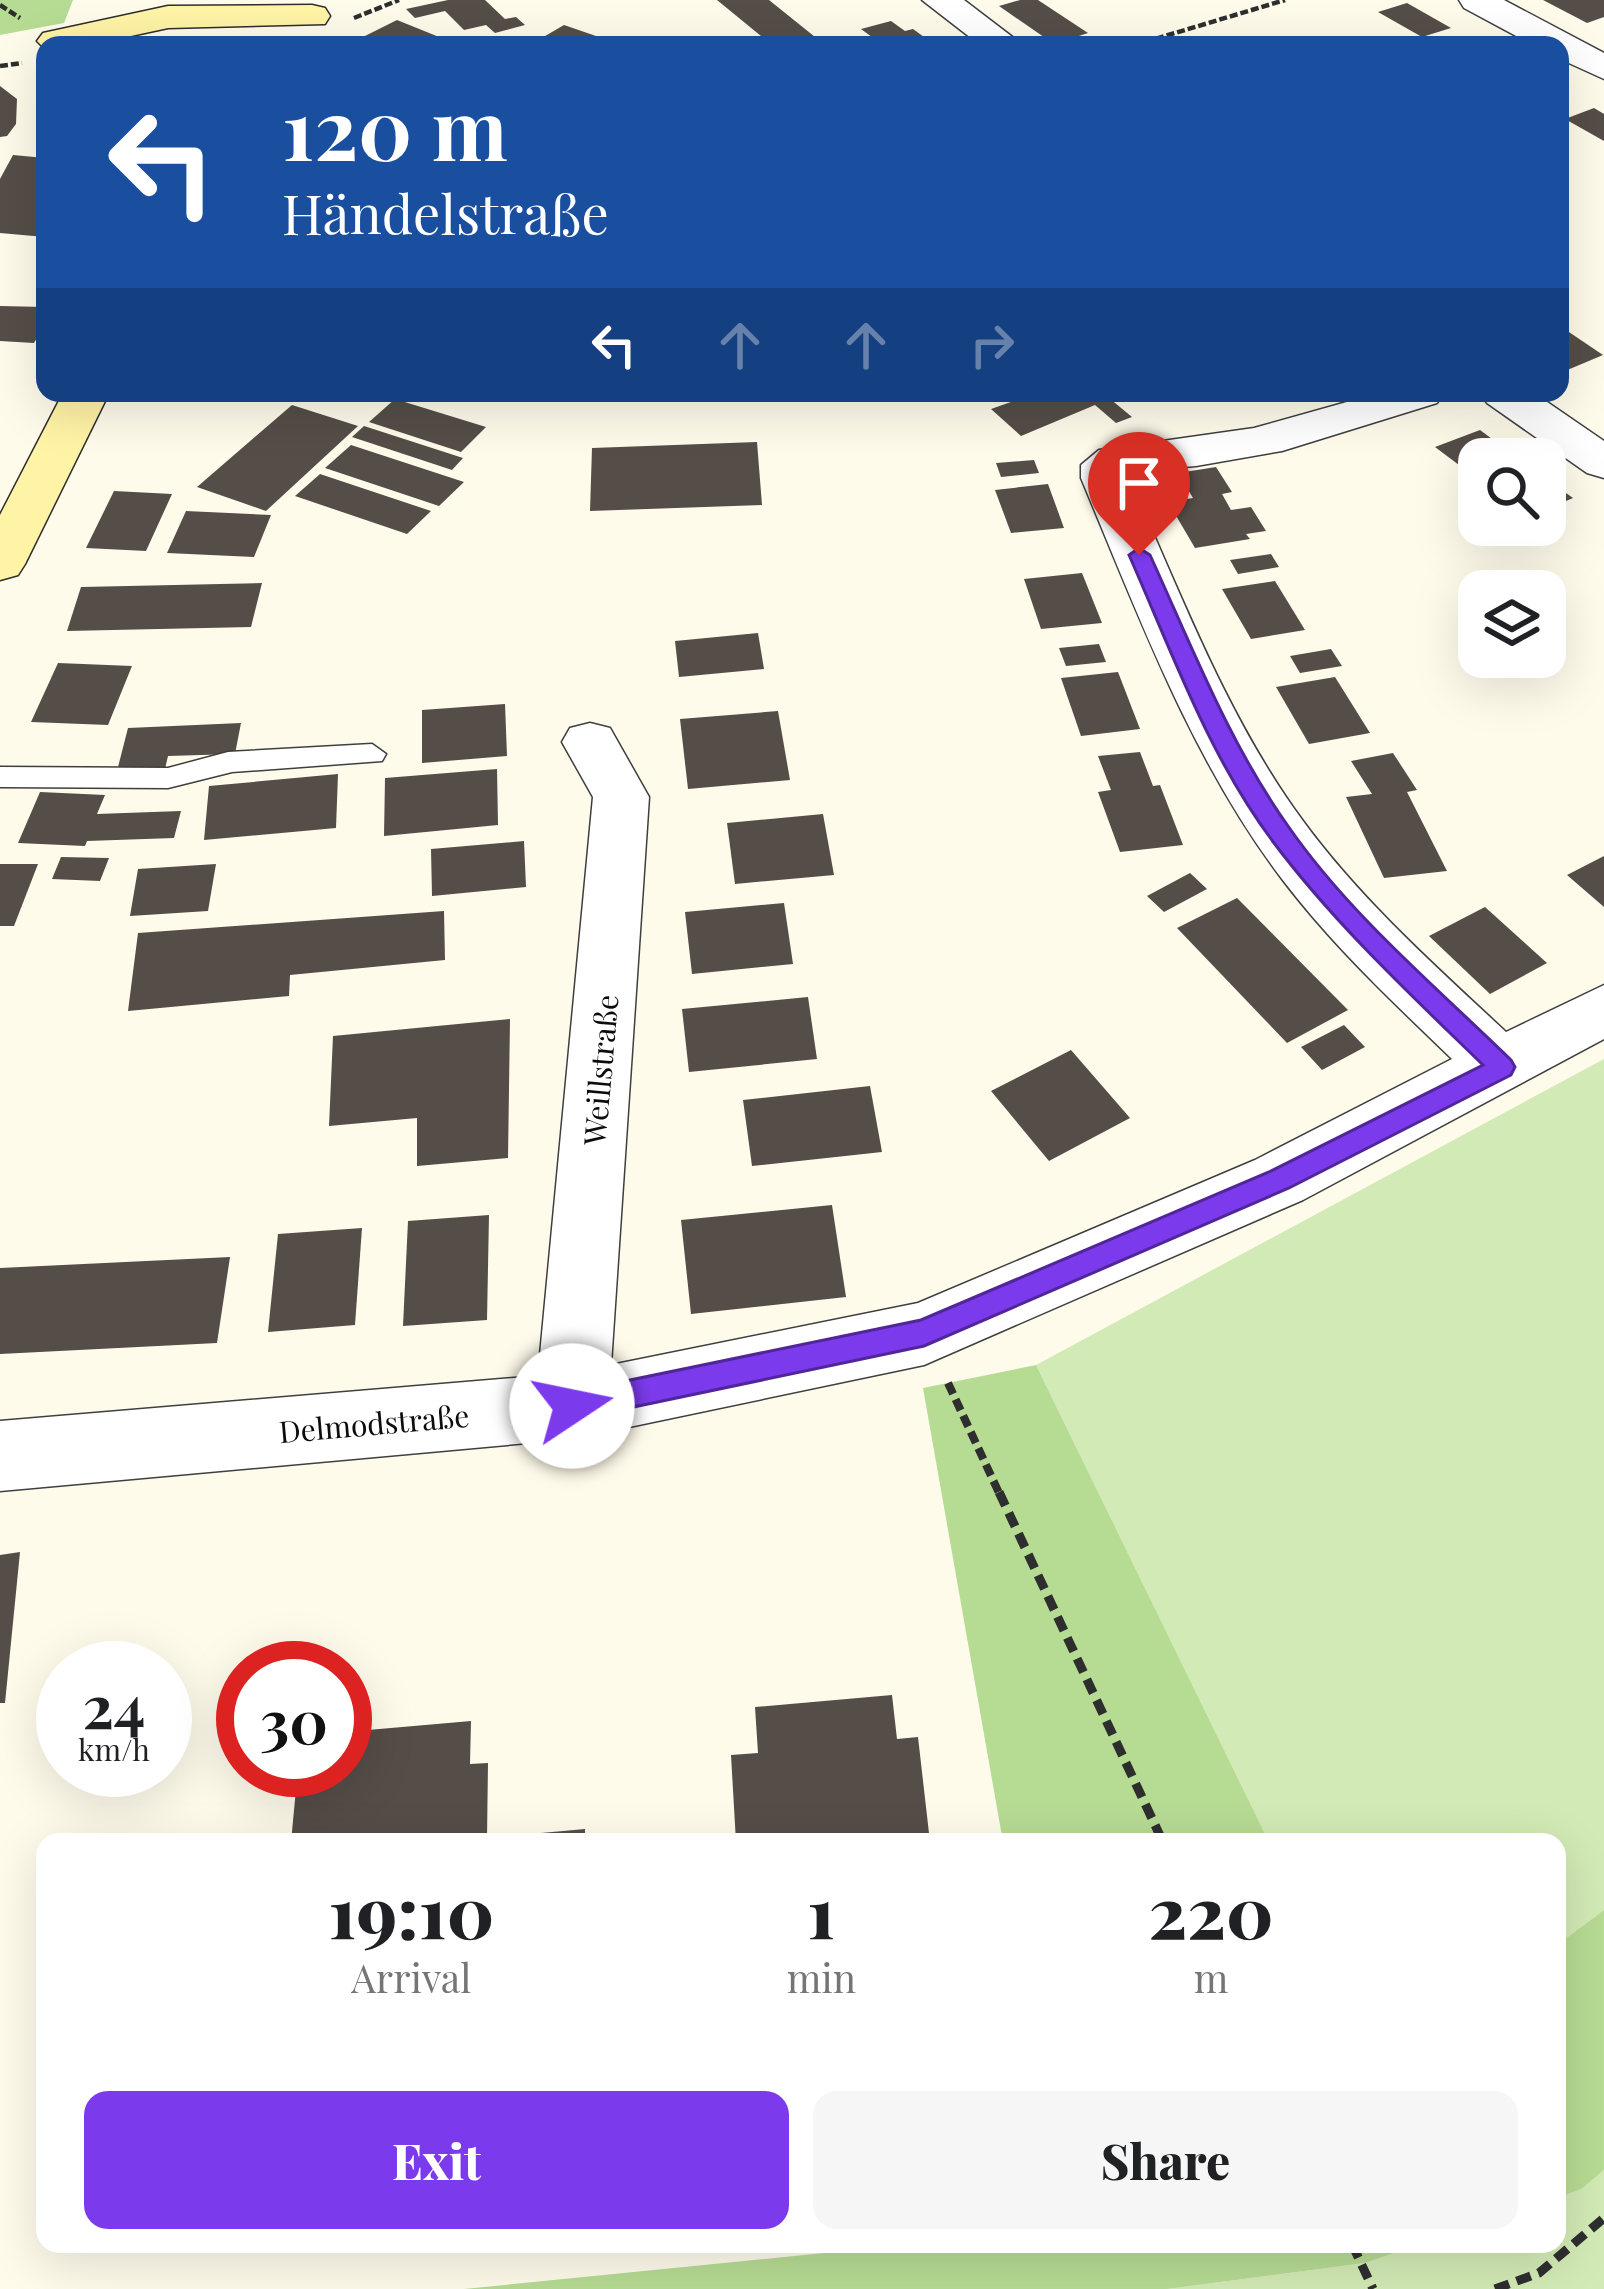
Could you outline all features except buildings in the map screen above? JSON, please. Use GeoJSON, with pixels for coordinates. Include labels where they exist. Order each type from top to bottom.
{"type":"FeatureCollection","features":[{"type":"Feature","properties":{"kind":"main road"},"geometry":{"type":"LineString","coordinates":[[77,36],[168,17],[327,9]]}},
{"type":"Feature","properties":{"kind":"main road"},"geometry":{"type":"LineString","coordinates":[[286,36],[327,9]]}},
{"type":"Feature","properties":{"kind":"main road"},"geometry":{"type":"LineString","coordinates":[[0,564],[81,402]]}},
{"type":"Feature","properties":{"kind":"street"},"geometry":{"type":"LineString","coordinates":[[940,0],[991,36]]}},
{"type":"Feature","properties":{"kind":"street"},"geometry":{"type":"LineString","coordinates":[[1477,0],[1554,36]]}},
{"type":"Feature","properties":{"kind":"street"},"geometry":{"type":"LineString","coordinates":[[1393,402],[1286,437],[1192,453],[1119,458],[1106,465],[1105,478],[1226,747],[1281,835],[1365,935],[1502,1067]]}},
{"type":"Feature","properties":{"kind":"street"},"geometry":{"type":"LineString","coordinates":[[1516,402],[1604,463]]}},
{"type":"Feature","properties":{"kind":"street","name":"Weillstraße"},"geometry":{"type":"LineString","coordinates":[[572,1406],[622,797],[590,742]]}},
{"type":"Feature","properties":{"kind":"street","name":"Delmodstraße"},"geometry":{"type":"LineString","coordinates":[[0,1456],[572,1406],[924,1333],[1279,1180],[1604,1010]]}},
{"type":"Feature","properties":{"kind":"lane"},"geometry":{"type":"LineString","coordinates":[[0,777],[168,778],[228,762],[372,754]]}},
{"type":"Feature","properties":{"kind":"path"},"geometry":{"type":"LineString","coordinates":[[1165,36],[1285,0]]}},
{"type":"Feature","properties":{"kind":"path"},"geometry":{"type":"LineString","coordinates":[[924,1333],[1159,1833]]}},
{"type":"Feature","properties":{"kind":"path"},"geometry":{"type":"LineString","coordinates":[[1566,2250],[1604,2218]]}},
{"type":"Feature","properties":{"kind":"path"},"geometry":{"type":"LineString","coordinates":[[1356,2253],[1373,2289]]}},
{"type":"Feature","properties":{"kind":"path"},"geometry":{"type":"LineString","coordinates":[[1495,2289],[1539,2272],[1562,2253]]}},
{"type":"Feature","properties":{"kind":"green space"},"geometry":{"type":"Polygon","coordinates":[[[0,0],[73,0],[64,23],[0,35],[0,0]]]}},
{"type":"Feature","properties":{"kind":"green space"},"geometry":{"type":"Polygon","coordinates":[[[1604,1059],[1604,1910],[1566,1938],[1566,1833],[1265,1833],[1036,1365],[1604,1059]]]}},
{"type":"Feature","properties":{"kind":"green space"},"geometry":{"type":"Polygon","coordinates":[[[1036,1365],[1265,1833],[1001,1833],[923,1388],[1036,1365]]]}},
{"type":"Feature","properties":{"kind":"green space"},"geometry":{"type":"Polygon","coordinates":[[[1604,1910],[1604,2170],[1566,2195],[1566,1938],[1604,1910]]]}},
{"type":"Feature","properties":{"kind":"green space"},"geometry":{"type":"Polygon","coordinates":[[[1604,2170],[1604,2289],[1167,2289],[1365,2263],[1394,2253],[1566,2253],[1566,2194],[1604,2170]]]}},
{"type":"Feature","properties":{"kind":"green space"},"geometry":{"type":"Polygon","coordinates":[[[824,2253],[1394,2253],[1365,2263],[1167,2289],[464,2289],[824,2253]]]}},
{"type":"Feature","properties":{"kind":"route"},"geometry":{"type":"LineString","coordinates":[[572,1406],[924,1333],[1279,1180],[1502,1067],[1365,935],[1281,835],[1226,747],[1139,555]]}}]}
